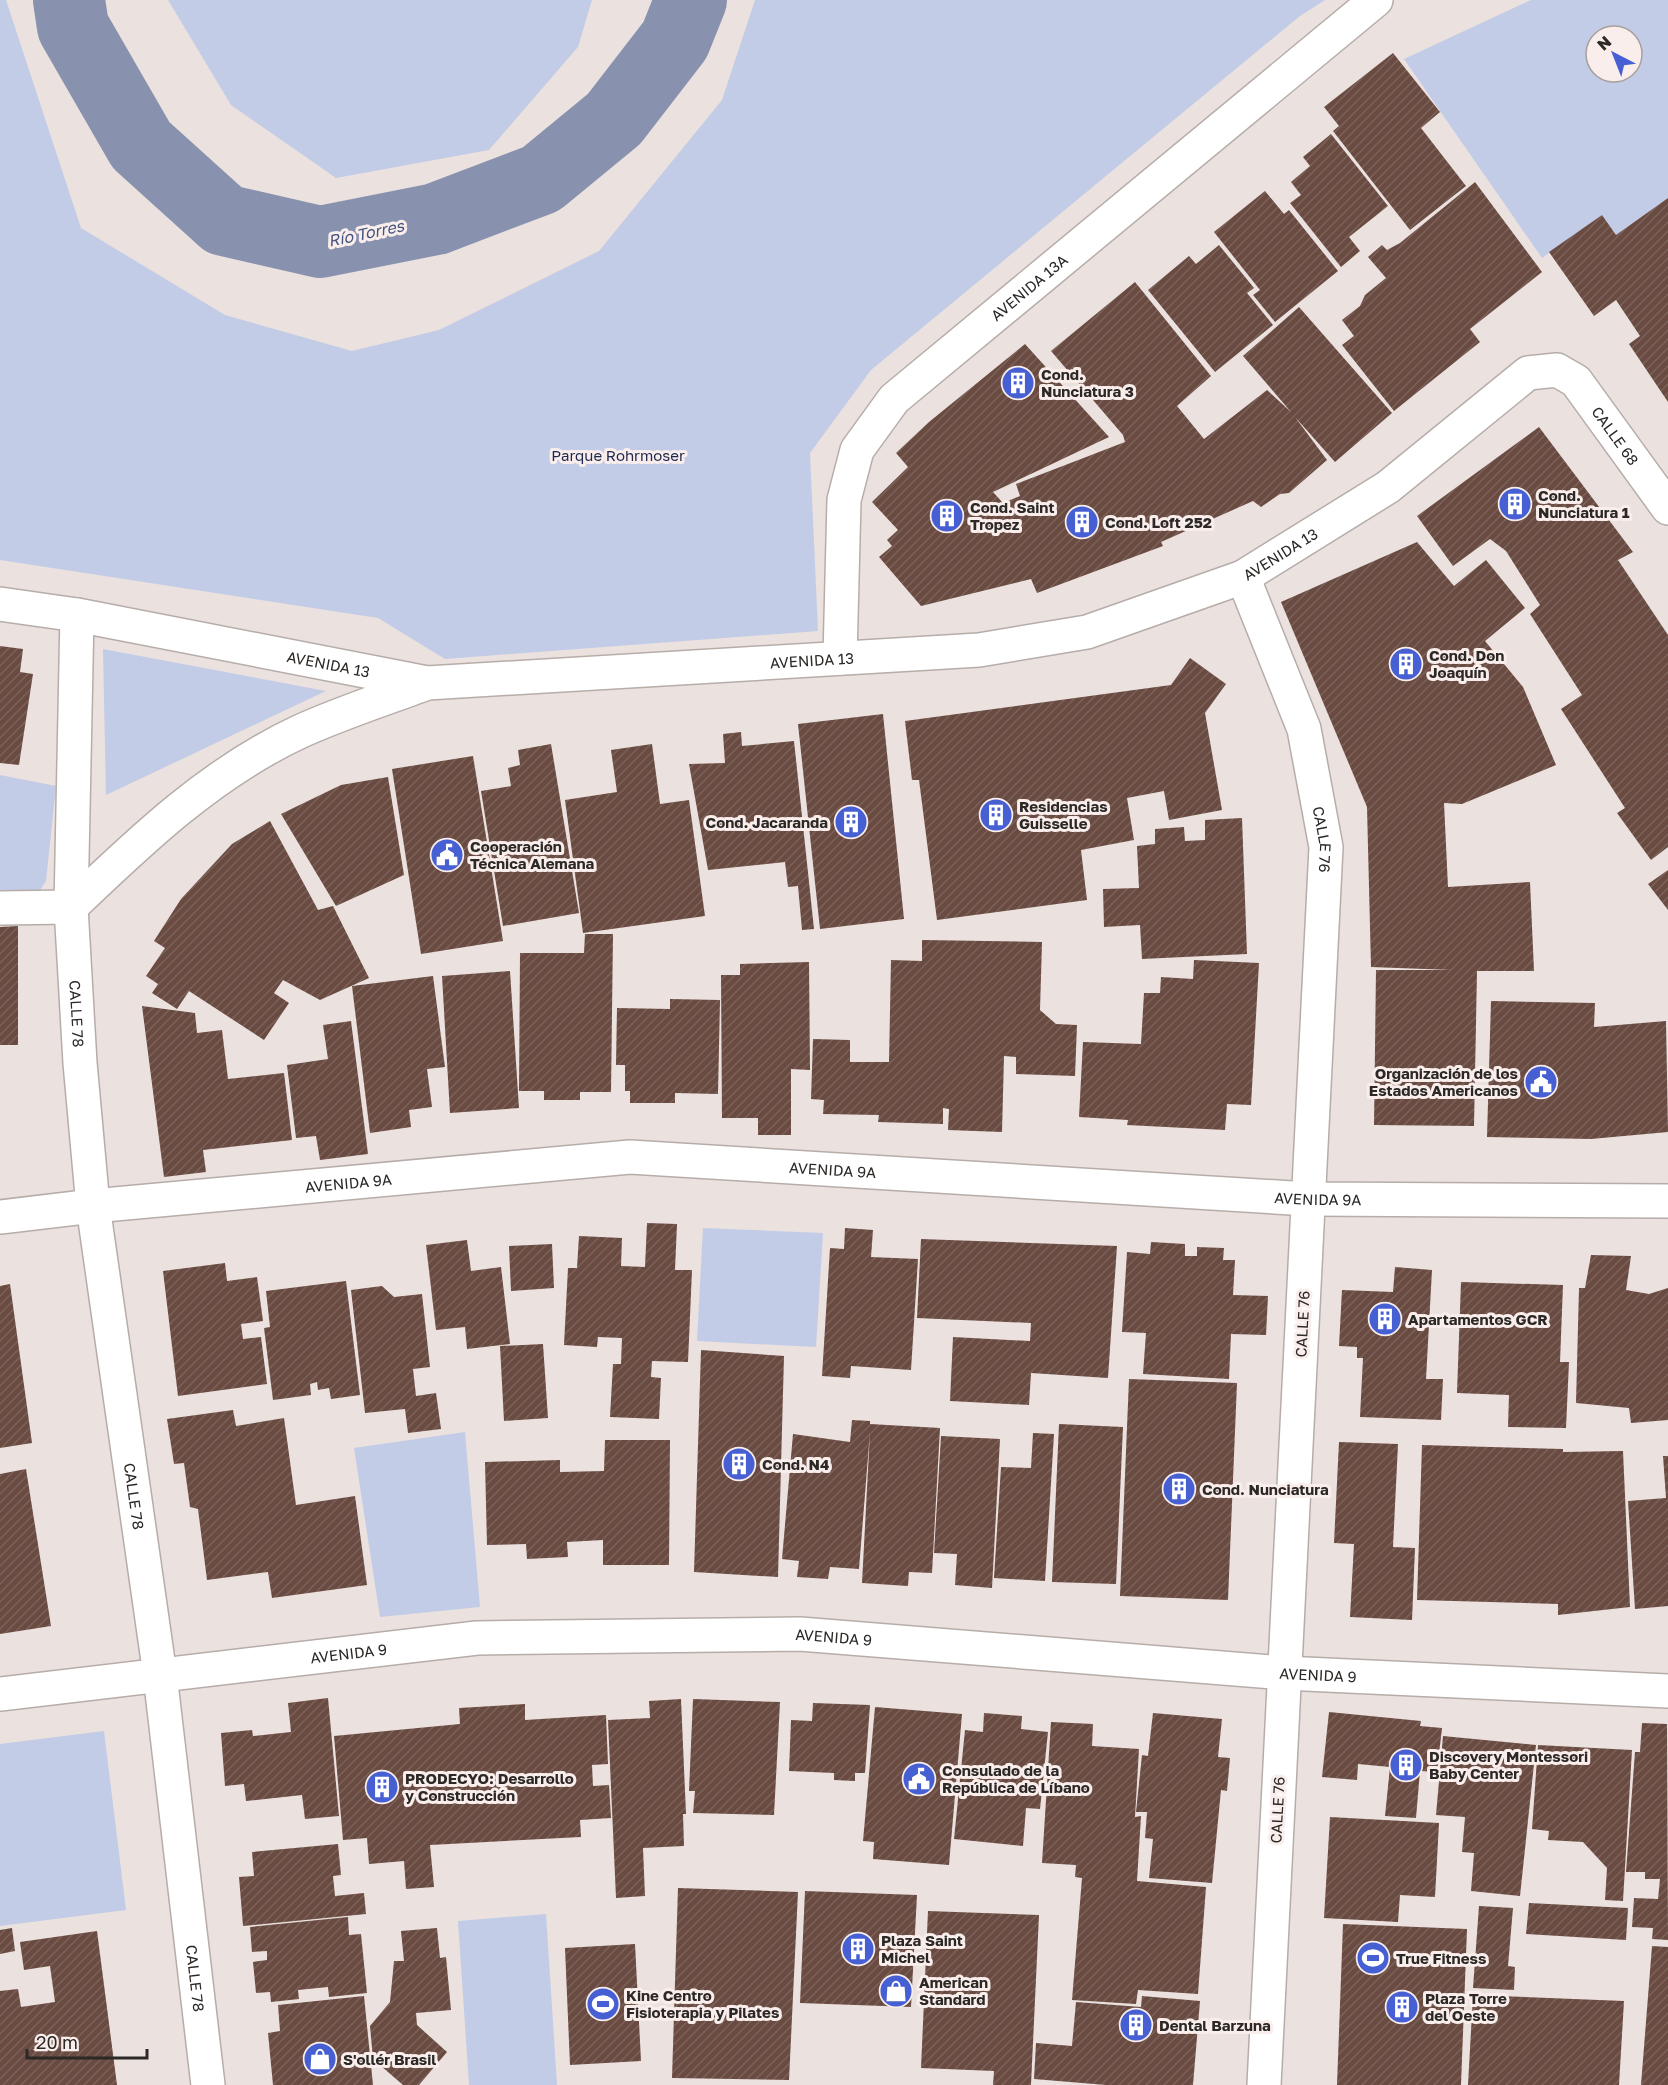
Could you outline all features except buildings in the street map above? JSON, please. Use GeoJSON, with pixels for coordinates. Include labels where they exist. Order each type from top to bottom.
{"type":"FeatureCollection","features":[{"type":"Feature","properties":{"kind":"street","name":"AVENIDA 13A"},"geometry":{"type":"LineString","coordinates":[[840,658],[844,500],[857,450],[894,399],[1376,0]]}},
{"type":"Feature","properties":{"kind":"street","name":"AVENIDA 13"},"geometry":{"type":"LineString","coordinates":[[0,604],[77,615],[427,683],[979,650],[1087,632],[1243,577],[1388,487],[1528,373],[1557,370]]}},
{"type":"Feature","properties":{"kind":"street","name":"CALLE 68"},"geometry":{"type":"LineString","coordinates":[[1557,370],[1576,381],[1668,508]]}},
{"type":"Feature","properties":{"kind":"street","name":"CALLE 76"},"geometry":{"type":"LineString","coordinates":[[1243,577],[1304,729],[1326,848],[1264,2085]]}},
{"type":"Feature","properties":{"kind":"street","name":"CALLE 78"},"geometry":{"type":"LineString","coordinates":[[77,615],[71,907],[80,1063],[93,1206],[160,1675],[208,2085]]}},
{"type":"Feature","properties":{"kind":"street"},"geometry":{"type":"LineString","coordinates":[[0,908],[71,907],[150,831],[220,777],[299,732],[427,683]]}},
{"type":"Feature","properties":{"kind":"street","name":"AVENIDA 9A"},"geometry":{"type":"LineString","coordinates":[[0,1217],[93,1206],[630,1156],[1308,1199],[1668,1202]]}},
{"type":"Feature","properties":{"kind":"street","name":"AVENIDA 9"},"geometry":{"type":"LineString","coordinates":[[0,1694],[477,1638],[800,1634],[1284,1673],[1668,1691]]}},
{"type":"Feature","properties":{"kind":"green space","name":"Parque Rohrmoser"},"geometry":{"type":"Polygon","coordinates":[[[0,0],[6,0],[81,228],[225,315],[352,351],[439,330],[599,251],[722,100],[755,0],[1325,0],[1300,16],[871,370],[810,453],[818,631],[445,659],[378,618],[0,560],[0,0]]]}},
{"type":"Feature","properties":{"kind":"green space"},"geometry":{"type":"Polygon","coordinates":[[[168,0],[592,0],[578,47],[489,150],[336,178],[231,105],[168,0]]]}},
{"type":"Feature","properties":{"kind":"green space"},"geometry":{"type":"Polygon","coordinates":[[[1531,0],[1668,0],[1668,198],[1616,235],[1602,215],[1542,258],[1404,59],[1531,0]]]}},
{"type":"Feature","properties":{"kind":"green space"},"geometry":{"type":"Polygon","coordinates":[[[103,649],[326,691],[106,795],[103,649]]]}},
{"type":"Feature","properties":{"kind":"green space"},"geometry":{"type":"Polygon","coordinates":[[[0,775],[56,786],[46,881],[39,892],[0,892],[0,775]]]}},
{"type":"Feature","properties":{"kind":"green space"},"geometry":{"type":"Polygon","coordinates":[[[703,1228],[823,1233],[816,1347],[697,1341],[703,1228]]]}},
{"type":"Feature","properties":{"kind":"green space"},"geometry":{"type":"Polygon","coordinates":[[[465,1432],[480,1607],[380,1617],[354,1448],[465,1432]]]}},
{"type":"Feature","properties":{"kind":"green space"},"geometry":{"type":"Polygon","coordinates":[[[104,1731],[126,1910],[0,1926],[0,1744],[104,1731]]]}},
{"type":"Feature","properties":{"kind":"green space"},"geometry":{"type":"Polygon","coordinates":[[[546,1914],[557,2085],[469,2085],[458,1921],[546,1914]]]}},
{"type":"Feature","properties":{"kind":"waterway","name":"Río Torres"},"geometry":{"type":"LineString","coordinates":[[69,0],[73,27],[141,145],[224,220],[320,242],[436,219],[541,179],[614,119],[675,40],[691,0]]}},
{"type":"Feature","properties":{"kind":"place","name":"Cond. Nunciatura 3"},"geometry":{"type":"Point","coordinates":[1018,383]}},
{"type":"Feature","properties":{"kind":"place","name":"Cond. Nunciatura 1"},"geometry":{"type":"Point","coordinates":[1515,504]}},
{"type":"Feature","properties":{"kind":"place","name":"Cond. Saint Tropez"},"geometry":{"type":"Point","coordinates":[947,516]}},
{"type":"Feature","properties":{"kind":"place","name":"Cond. Loft 252"},"geometry":{"type":"Point","coordinates":[1082,522]}},
{"type":"Feature","properties":{"kind":"place","name":"Cond. Don Joaquín"},"geometry":{"type":"Point","coordinates":[1406,664]}},
{"type":"Feature","properties":{"kind":"place","name":"Residencias Guisselle"},"geometry":{"type":"Point","coordinates":[996,815]}},
{"type":"Feature","properties":{"kind":"place","name":"Cond. Jacaranda"},"geometry":{"type":"Point","coordinates":[851,822]}},
{"type":"Feature","properties":{"kind":"place","name":"Cooperación Técnica Alemana"},"geometry":{"type":"Point","coordinates":[447,855]}},
{"type":"Feature","properties":{"kind":"place","name":"Organización de los Estados Americanos"},"geometry":{"type":"Point","coordinates":[1541,1082]}},
{"type":"Feature","properties":{"kind":"place","name":"Apartamentos GCR"},"geometry":{"type":"Point","coordinates":[1385,1319]}},
{"type":"Feature","properties":{"kind":"place","name":"Cond. N4"},"geometry":{"type":"Point","coordinates":[739,1464]}},
{"type":"Feature","properties":{"kind":"place","name":"Cond. Nunciatura"},"geometry":{"type":"Point","coordinates":[1179,1489]}},
{"type":"Feature","properties":{"kind":"place","name":"Discovery Montessori Baby Center"},"geometry":{"type":"Point","coordinates":[1406,1765]}},
{"type":"Feature","properties":{"kind":"place","name":"Consulado de la República de Líbano"},"geometry":{"type":"Point","coordinates":[919,1779]}},
{"type":"Feature","properties":{"kind":"place","name":"PRODECYO: Desarrollo y Construcción"},"geometry":{"type":"Point","coordinates":[382,1787]}},
{"type":"Feature","properties":{"kind":"place","name":"Plaza Saint Michel"},"geometry":{"type":"Point","coordinates":[858,1949]}},
{"type":"Feature","properties":{"kind":"place","name":"True Fitness"},"geometry":{"type":"Point","coordinates":[1373,1958]}},
{"type":"Feature","properties":{"kind":"place","name":"American Standard"},"geometry":{"type":"Point","coordinates":[896,1991]}},
{"type":"Feature","properties":{"kind":"place","name":"Kine Centro Fisioterapia y Pilates"},"geometry":{"type":"Point","coordinates":[603,2004]}},
{"type":"Feature","properties":{"kind":"place","name":"Plaza Torre del Oeste"},"geometry":{"type":"Point","coordinates":[1402,2007]}},
{"type":"Feature","properties":{"kind":"place","name":"Dental Barzuna"},"geometry":{"type":"Point","coordinates":[1136,2025]}},
{"type":"Feature","properties":{"kind":"place","name":"S'ollér Brasil"},"geometry":{"type":"Point","coordinates":[320,2059]}}]}
